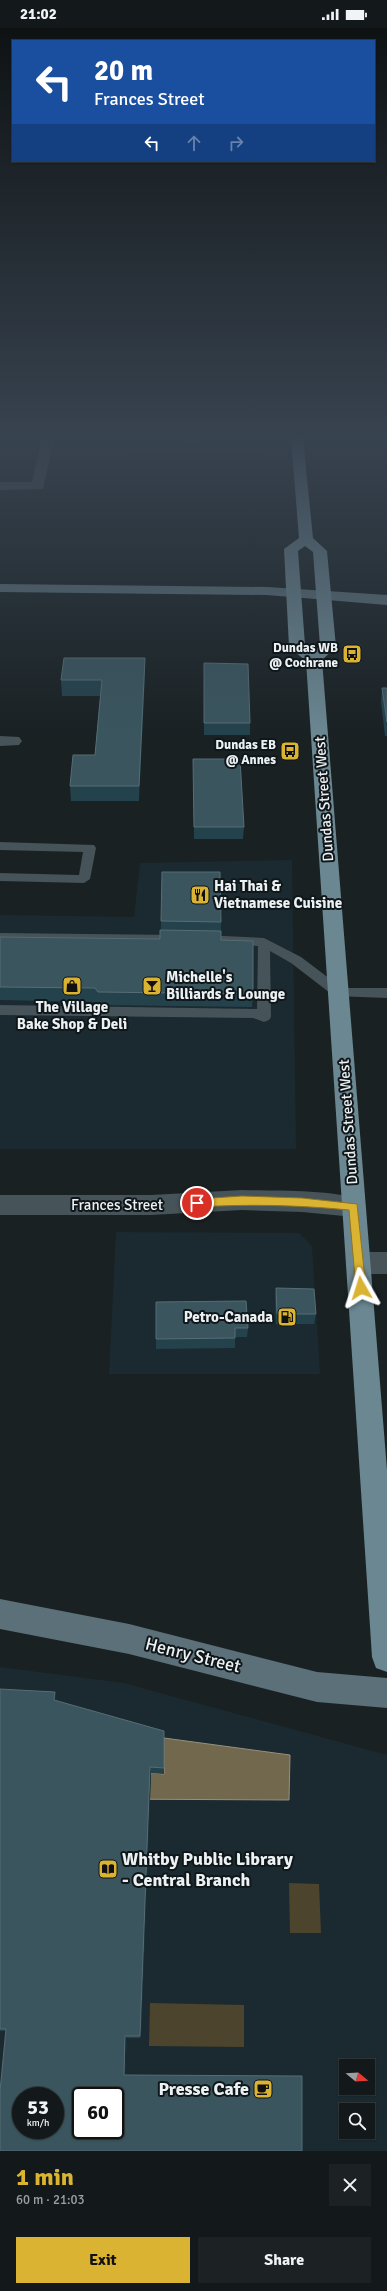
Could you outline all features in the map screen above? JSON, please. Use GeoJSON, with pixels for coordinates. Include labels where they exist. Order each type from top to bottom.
{"type":"FeatureCollection","features":[{"type":"Feature","properties":{"kind":"main road"},"geometry":{"type":"LineString","coordinates":[[306,540],[320,551],[328,647],[314,659],[297,647],[291,549],[306,540]]}},
{"type":"Feature","properties":{"kind":"main road","name":"Dundas Street West"},"geometry":{"type":"LineString","coordinates":[[314,659],[387,1657]]}},
{"type":"Feature","properties":{"kind":"street"},"geometry":{"type":"LineString","coordinates":[[0,588],[294,593],[387,600]]}},
{"type":"Feature","properties":{"kind":"street","name":"Frances Street"},"geometry":{"type":"LineString","coordinates":[[0,1205],[151,1205],[242,1200],[302,1202],[354,1207]]}},
{"type":"Feature","properties":{"kind":"street"},"geometry":{"type":"LineString","coordinates":[[358,1263],[387,1263]]}},
{"type":"Feature","properties":{"kind":"street","name":"Henry Street"},"geometry":{"type":"LineString","coordinates":[[0,1614],[129,1639],[317,1687],[387,1693]]}},
{"type":"Feature","properties":{"kind":"lane"},"geometry":{"type":"LineString","coordinates":[[0,846],[90,848],[84,879],[0,877]]}},
{"type":"Feature","properties":{"kind":"lane"},"geometry":{"type":"LineString","coordinates":[[0,937],[244,939],[264,942],[296,960],[339,993],[387,993]]}},
{"type":"Feature","properties":{"kind":"lane"},"geometry":{"type":"LineString","coordinates":[[0,1010],[254,1013],[264,1017],[264,942]]}},
{"type":"Feature","properties":{"kind":"shaded area"},"geometry":{"type":"Polygon","coordinates":[[[292,860],[296,1149],[0,1149],[0,915],[134,917],[140,863],[292,860]]]}},
{"type":"Feature","properties":{"kind":"shaded area"},"geometry":{"type":"Polygon","coordinates":[[[116,1232],[299,1233],[312,1246],[320,1374],[109,1374],[116,1232]]]}},
{"type":"Feature","properties":{"kind":"shaded area"},"geometry":{"type":"Polygon","coordinates":[[[0,1667],[124,1683],[387,1755],[387,2151],[0,2151],[0,1667]]]}},
{"type":"Feature","properties":{"kind":"shaded area"},"geometry":{"type":"Polygon","coordinates":[[[164,1738],[290,1755],[289,1800],[104,1799],[106,1769],[164,1774],[164,1738]]]}},
{"type":"Feature","properties":{"kind":"shaded area"},"geometry":{"type":"Polygon","coordinates":[[[289,1883],[319,1884],[321,1933],[290,1933],[289,1883]]]}},
{"type":"Feature","properties":{"kind":"shaded area"},"geometry":{"type":"Polygon","coordinates":[[[150,2003],[244,2005],[244,2047],[149,2046],[150,2003]]]}},
{"type":"Feature","properties":{"kind":"building"},"geometry":{"type":"Polygon","coordinates":[[[64,658],[145,658],[139,786],[70,786],[73,755],[95,755],[102,680],[61,680],[64,658]]]}},
{"type":"Feature","properties":{"kind":"building"},"geometry":{"type":"Polygon","coordinates":[[[204,663],[248,664],[250,723],[204,723],[204,663]]]}},
{"type":"Feature","properties":{"kind":"building"},"geometry":{"type":"Polygon","coordinates":[[[382,688],[387,688],[387,722],[382,688]]]}},
{"type":"Feature","properties":{"kind":"building"},"geometry":{"type":"Polygon","coordinates":[[[193,759],[240,759],[244,827],[194,827],[193,759]]]}},
{"type":"Feature","properties":{"kind":"building"},"geometry":{"type":"Polygon","coordinates":[[[162,872],[220,872],[221,922],[161,921],[162,872]]]}},
{"type":"Feature","properties":{"kind":"building"},"geometry":{"type":"Polygon","coordinates":[[[160,930],[221,931],[221,940],[253,941],[253,994],[98,992],[95,988],[0,987],[0,937],[160,939],[160,930]]]}},
{"type":"Feature","properties":{"kind":"building"},"geometry":{"type":"Polygon","coordinates":[[[276,1288],[314,1289],[316,1314],[277,1314],[276,1288]]]}},
{"type":"Feature","properties":{"kind":"building"},"geometry":{"type":"Polygon","coordinates":[[[246,1301],[248,1328],[235,1328],[235,1338],[156,1339],[156,1302],[246,1301]]]}},
{"type":"Feature","properties":{"kind":"building"},"geometry":{"type":"Polygon","coordinates":[[[0,1689],[55,1692],[54,1700],[164,1731],[164,1768],[150,1767],[140,2036],[125,2036],[124,2075],[302,2076],[302,2151],[0,2151],[0,2091],[6,2029],[0,2029],[0,1689]]]}},
{"type":"Feature","properties":{"kind":"place","name":"Dundas WB @ Cochrane"},"geometry":{"type":"Point","coordinates":[352,654]}},
{"type":"Feature","properties":{"kind":"place","name":"Dundas EB @ Annes"},"geometry":{"type":"Point","coordinates":[290,751]}},
{"type":"Feature","properties":{"kind":"place","name":"Hai Thai & Vietnamese Cuisine"},"geometry":{"type":"Point","coordinates":[200,895]}},
{"type":"Feature","properties":{"kind":"place","name":"The Village Bake Shop & Deli"},"geometry":{"type":"Point","coordinates":[72,986]}},
{"type":"Feature","properties":{"kind":"place","name":"Michelle's Billiards & Lounge"},"geometry":{"type":"Point","coordinates":[152,986]}},
{"type":"Feature","properties":{"kind":"place","name":"Petro-Canada"},"geometry":{"type":"Point","coordinates":[287,1317]}},
{"type":"Feature","properties":{"kind":"place","name":"Whitby Public Library - Central Branch"},"geometry":{"type":"Point","coordinates":[108,1869]}},
{"type":"Feature","properties":{"kind":"place","name":"Presse Cafe"},"geometry":{"type":"Point","coordinates":[263,2089]}},
{"type":"Feature","properties":{"kind":"route"},"geometry":{"type":"LineString","coordinates":[[197,1203],[242,1200],[302,1202],[354,1207],[361,1288]]}}]}
